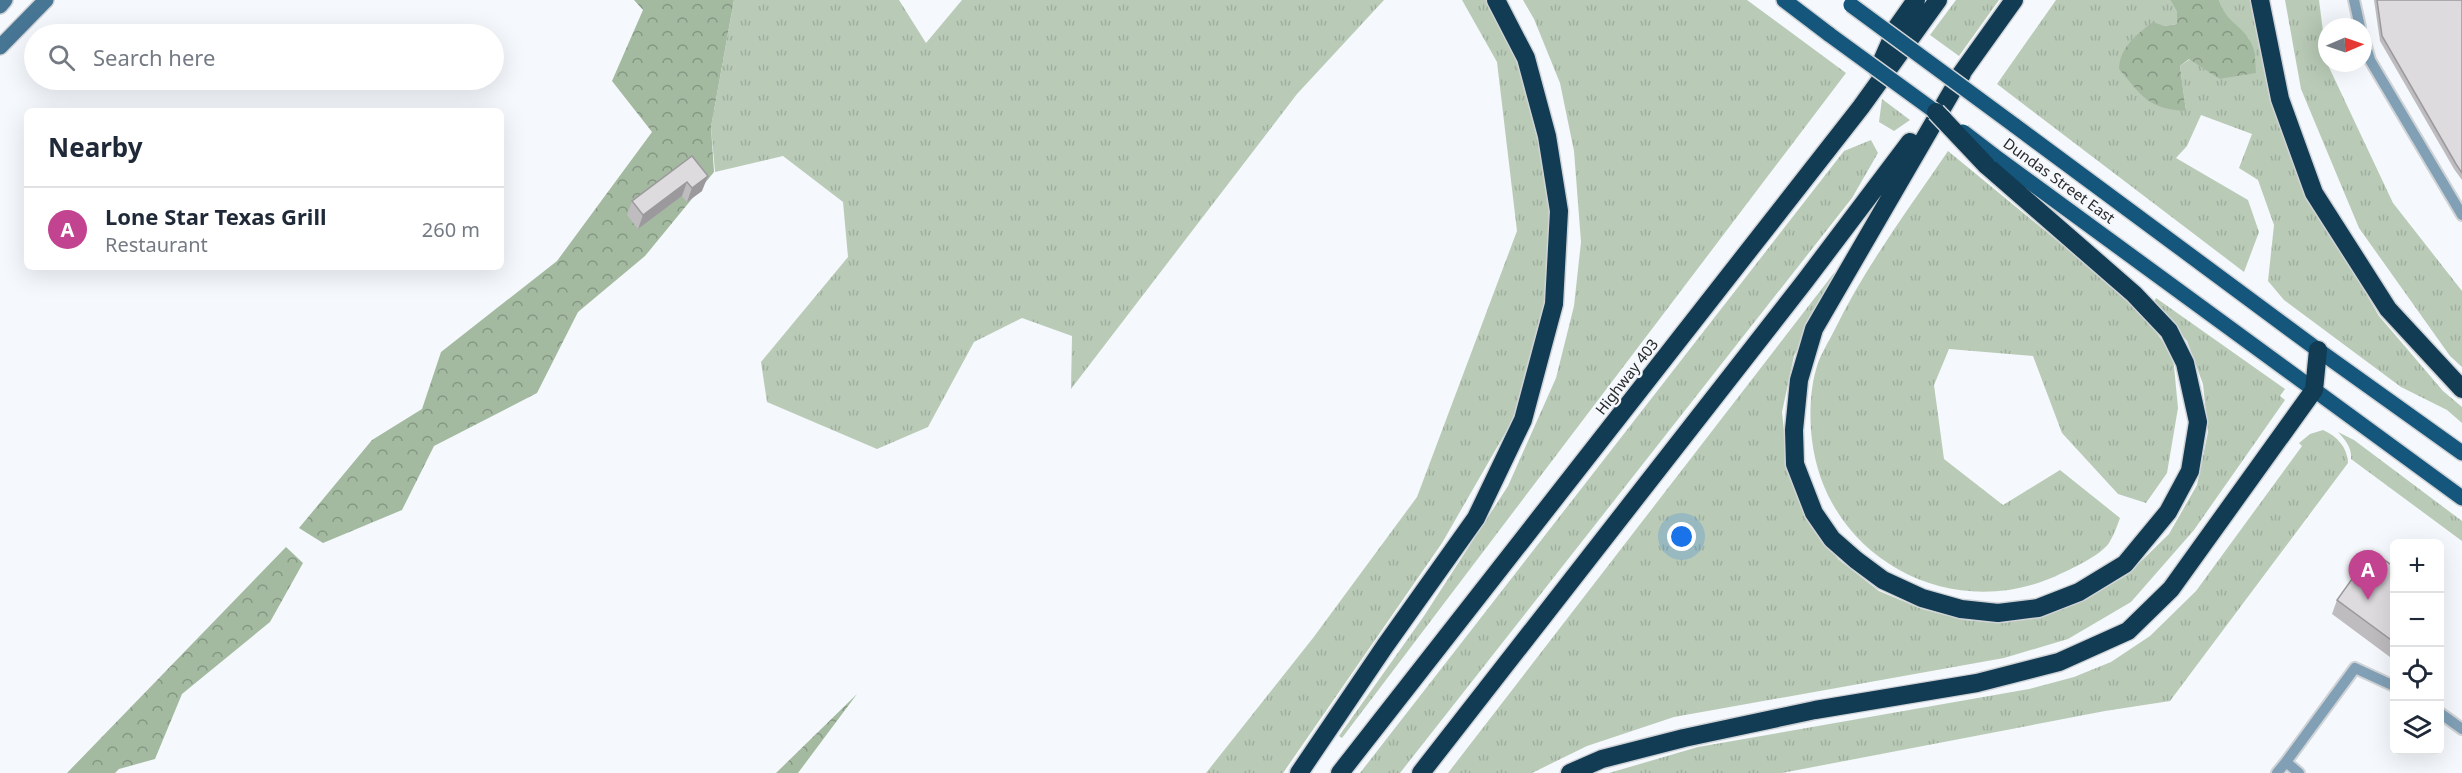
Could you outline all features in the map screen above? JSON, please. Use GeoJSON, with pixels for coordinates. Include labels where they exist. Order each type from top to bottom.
{"type":"FeatureCollection","features":[{"type":"Feature","properties":{"kind":"highway"},"geometry":{"type":"LineString","coordinates":[[1299,773],[1384,646],[1476,518],[1523,420],[1554,304],[1559,211],[1547,136],[1526,58],[1496,0]]}},
{"type":"Feature","properties":{"kind":"highway"},"geometry":{"type":"LineString","coordinates":[[1861,107],[1897,27],[1916,0]]}},
{"type":"Feature","properties":{"kind":"highway","name":"Highway 403"},"geometry":{"type":"LineString","coordinates":[[1340,773],[1861,107],[1938,0]]}},
{"type":"Feature","properties":{"kind":"highway"},"geometry":{"type":"LineString","coordinates":[[1421,773],[1805,281],[1962,74],[2014,0]]}},
{"type":"Feature","properties":{"kind":"highway"},"geometry":{"type":"LineString","coordinates":[[2260,0],[2280,99],[2314,193],[2388,309],[2462,389]]}},
{"type":"Feature","properties":{"kind":"highway"},"geometry":{"type":"LineString","coordinates":[[1851,2],[1881,27]]}},
{"type":"Feature","properties":{"kind":"highway"},"geometry":{"type":"LineString","coordinates":[[1936,112],[1990,160],[2134,294],[2169,331],[2185,363],[2198,422],[2190,471],[2168,512],[2125,564],[2079,592],[2038,608],[1998,613],[1961,609],[1922,598],[1883,580],[1832,539],[1814,513],[1795,464],[1794,430],[1799,380],[1814,329],[1962,74]]}},
{"type":"Feature","properties":{"kind":"highway"},"geometry":{"type":"LineString","coordinates":[[1570,773],[1602,759],[1695,735],[1815,710],[1977,683],[2059,662],[2128,631],[2171,589],[2314,390],[2318,350]]}},
{"type":"Feature","properties":{"kind":"main road"},"geometry":{"type":"LineString","coordinates":[[0,6],[5,0]]}},
{"type":"Feature","properties":{"kind":"main road"},"geometry":{"type":"LineString","coordinates":[[0,47],[46,0]]}},
{"type":"Feature","properties":{"kind":"main road"},"geometry":{"type":"LineString","coordinates":[[1784,0],[1936,112]]}},
{"type":"Feature","properties":{"kind":"main road","name":"Dundas Street East"},"geometry":{"type":"LineString","coordinates":[[1881,27],[2318,350],[2462,453]]}},
{"type":"Feature","properties":{"kind":"main road","name":"Dundas Street East"},"geometry":{"type":"LineString","coordinates":[[1990,160],[2462,498]]}},
{"type":"Feature","properties":{"kind":"lane"},"geometry":{"type":"LineString","coordinates":[[2354,0],[2358,18]]}},
{"type":"Feature","properties":{"kind":"lane"},"geometry":{"type":"LineString","coordinates":[[2372,63],[2462,214]]}},
{"type":"Feature","properties":{"kind":"lane"},"geometry":{"type":"LineString","coordinates":[[2277,773],[2355,668],[2390,684]]}},
{"type":"Feature","properties":{"kind":"lane"},"geometry":{"type":"LineString","coordinates":[[2444,716],[2462,729]]}},
{"type":"Feature","properties":{"kind":"lane"},"geometry":{"type":"LineString","coordinates":[[2286,762],[2299,773]]}},
{"type":"Feature","properties":{"kind":"green space"},"geometry":{"type":"Polygon","coordinates":[[[634,0],[734,0],[711,127],[714,172],[645,256],[578,312],[537,393],[434,446],[402,510],[323,543],[299,528],[372,440],[422,409],[441,352],[557,261],[652,132],[612,81],[643,10],[634,0]]]}},
{"type":"Feature","properties":{"kind":"green space"},"geometry":{"type":"Polygon","coordinates":[[[734,0],[899,0],[926,43],[962,0],[1384,0],[1297,94],[1071,389],[1072,336],[1022,318],[974,342],[928,427],[877,449],[767,402],[761,362],[848,257],[843,202],[783,156],[715,172],[711,127],[734,0]]]}},
{"type":"Feature","properties":{"kind":"green space"},"geometry":{"type":"Polygon","coordinates":[[[1462,0],[1495,0],[1532,79],[1556,250],[1547,322],[1511,423],[1442,543],[1283,773],[1206,773],[1313,638],[1417,497],[1517,231],[1497,62],[1462,0]]]}},
{"type":"Feature","properties":{"kind":"green space"},"geometry":{"type":"Polygon","coordinates":[[[1523,0],[1747,0],[1846,73],[1342,738],[1339,736],[1424,616],[1508,486],[1556,378],[1574,306],[1581,242],[1574,151],[1560,83],[1534,19],[1523,0]]]}},
{"type":"Feature","properties":{"kind":"green space"},"geometry":{"type":"Polygon","coordinates":[[[1956,0],[1999,0],[1959,56],[1930,35],[1956,0]]]}},
{"type":"Feature","properties":{"kind":"green space"},"geometry":{"type":"Polygon","coordinates":[[[2056,0],[2170,0],[2177,12],[2177,24],[2164,26],[2186,111],[2180,66],[2190,59],[2219,79],[2249,39],[2224,15],[2219,0],[2258,0],[2308,193],[2379,316],[2443,391],[2462,407],[2462,423],[2447,410],[2401,387],[2284,300],[2268,281],[2274,225],[2258,180],[2239,168],[2252,134],[2201,115],[2187,146],[2176,158],[2248,200],[2259,232],[2244,272],[1997,84],[2056,0]]]}},
{"type":"Feature","properties":{"kind":"green space"},"geometry":{"type":"Polygon","coordinates":[[[2170,0],[2219,0],[2226,14],[2242,30],[2252,45],[2256,73],[2219,79],[2189,59],[2180,66],[2186,111],[2173,110],[2154,104],[2140,94],[2119,69],[2122,54],[2130,42],[2153,22],[2164,26],[2177,24],[2177,12],[2170,0]]]}},
{"type":"Feature","properties":{"kind":"green space"},"geometry":{"type":"Polygon","coordinates":[[[2285,0],[2319,0],[2321,18],[2318,18],[2318,72],[2331,72],[2393,203],[2462,291],[2462,367],[2450,356],[2359,228],[2301,89],[2285,0]]]}},
{"type":"Feature","properties":{"kind":"green space"},"geometry":{"type":"Polygon","coordinates":[[[1882,99],[1910,120],[1894,131],[1879,122],[1882,99]]]}},
{"type":"Feature","properties":{"kind":"green space"},"geometry":{"type":"Polygon","coordinates":[[[1871,140],[1878,153],[1852,198],[1400,773],[1360,773],[1844,151],[1871,140]]]}},
{"type":"Feature","properties":{"kind":"green space"},"geometry":{"type":"Polygon","coordinates":[[[1948,151],[2116,289],[2149,322],[2173,356],[2178,408],[2167,473],[2146,503],[2118,494],[2062,433],[2033,356],[1949,349],[1934,385],[1944,459],[2003,505],[2060,470],[2120,518],[2109,543],[2092,557],[2056,576],[2015,589],[1975,591],[1935,585],[1899,570],[1867,547],[1841,517],[1822,481],[1812,440],[1810,411],[1812,391],[1821,355],[1873,261],[1948,151]]]}},
{"type":"Feature","properties":{"kind":"green space"},"geometry":{"type":"Polygon","coordinates":[[[1834,273],[1837,275],[1794,356],[1782,412],[1788,469],[1808,519],[1838,559],[1879,591],[1922,609],[1965,620],[2003,623],[2040,616],[2082,601],[2127,575],[2169,534],[2197,485],[2208,432],[2203,384],[2187,341],[2154,302],[2156,298],[2285,389],[2280,396],[2285,400],[2194,530],[2131,602],[2068,639],[2004,658],[1674,717],[1587,746],[1532,773],[1448,773],[1834,273]]]}},
{"type":"Feature","properties":{"kind":"green space"},"geometry":{"type":"Polygon","coordinates":[[[2323,430],[2341,443],[2348,463],[2170,701],[2105,711],[1782,773],[1609,773],[1698,747],[2029,689],[2074,677],[2111,662],[2150,636],[2196,591],[2302,446],[2299,443],[2310,434],[2323,430]]]}},
{"type":"Feature","properties":{"kind":"green space"},"geometry":{"type":"Polygon","coordinates":[[[2338,432],[2354,440],[2462,521],[2462,541],[2351,459],[2349,447],[2338,432]]]}},
{"type":"Feature","properties":{"kind":"green space"},"geometry":{"type":"Polygon","coordinates":[[[286,547],[303,563],[270,622],[182,694],[155,759],[119,769],[115,773],[67,773],[286,547]]]}},
{"type":"Feature","properties":{"kind":"green space"},"geometry":{"type":"Polygon","coordinates":[[[857,694],[798,773],[776,773],[857,694]]]}},
{"type":"Feature","properties":{"kind":"building"},"geometry":{"type":"Polygon","coordinates":[[[2377,0],[2462,0],[2462,173],[2382,36],[2377,0]]]}},
{"type":"Feature","properties":{"kind":"building"},"geometry":{"type":"Polygon","coordinates":[[[692,156],[708,176],[692,188],[687,182],[643,215],[632,201],[692,156]]]}},
{"type":"Feature","properties":{"kind":"building"},"geometry":{"type":"Polygon","coordinates":[[[2372,551],[2390,564],[2390,639],[2337,600],[2372,551]]]}},
{"type":"Feature","properties":{"kind":"place","name":"Lone Star Texas Grill"},"geometry":{"type":"Point","coordinates":[2368,600]}}]}
